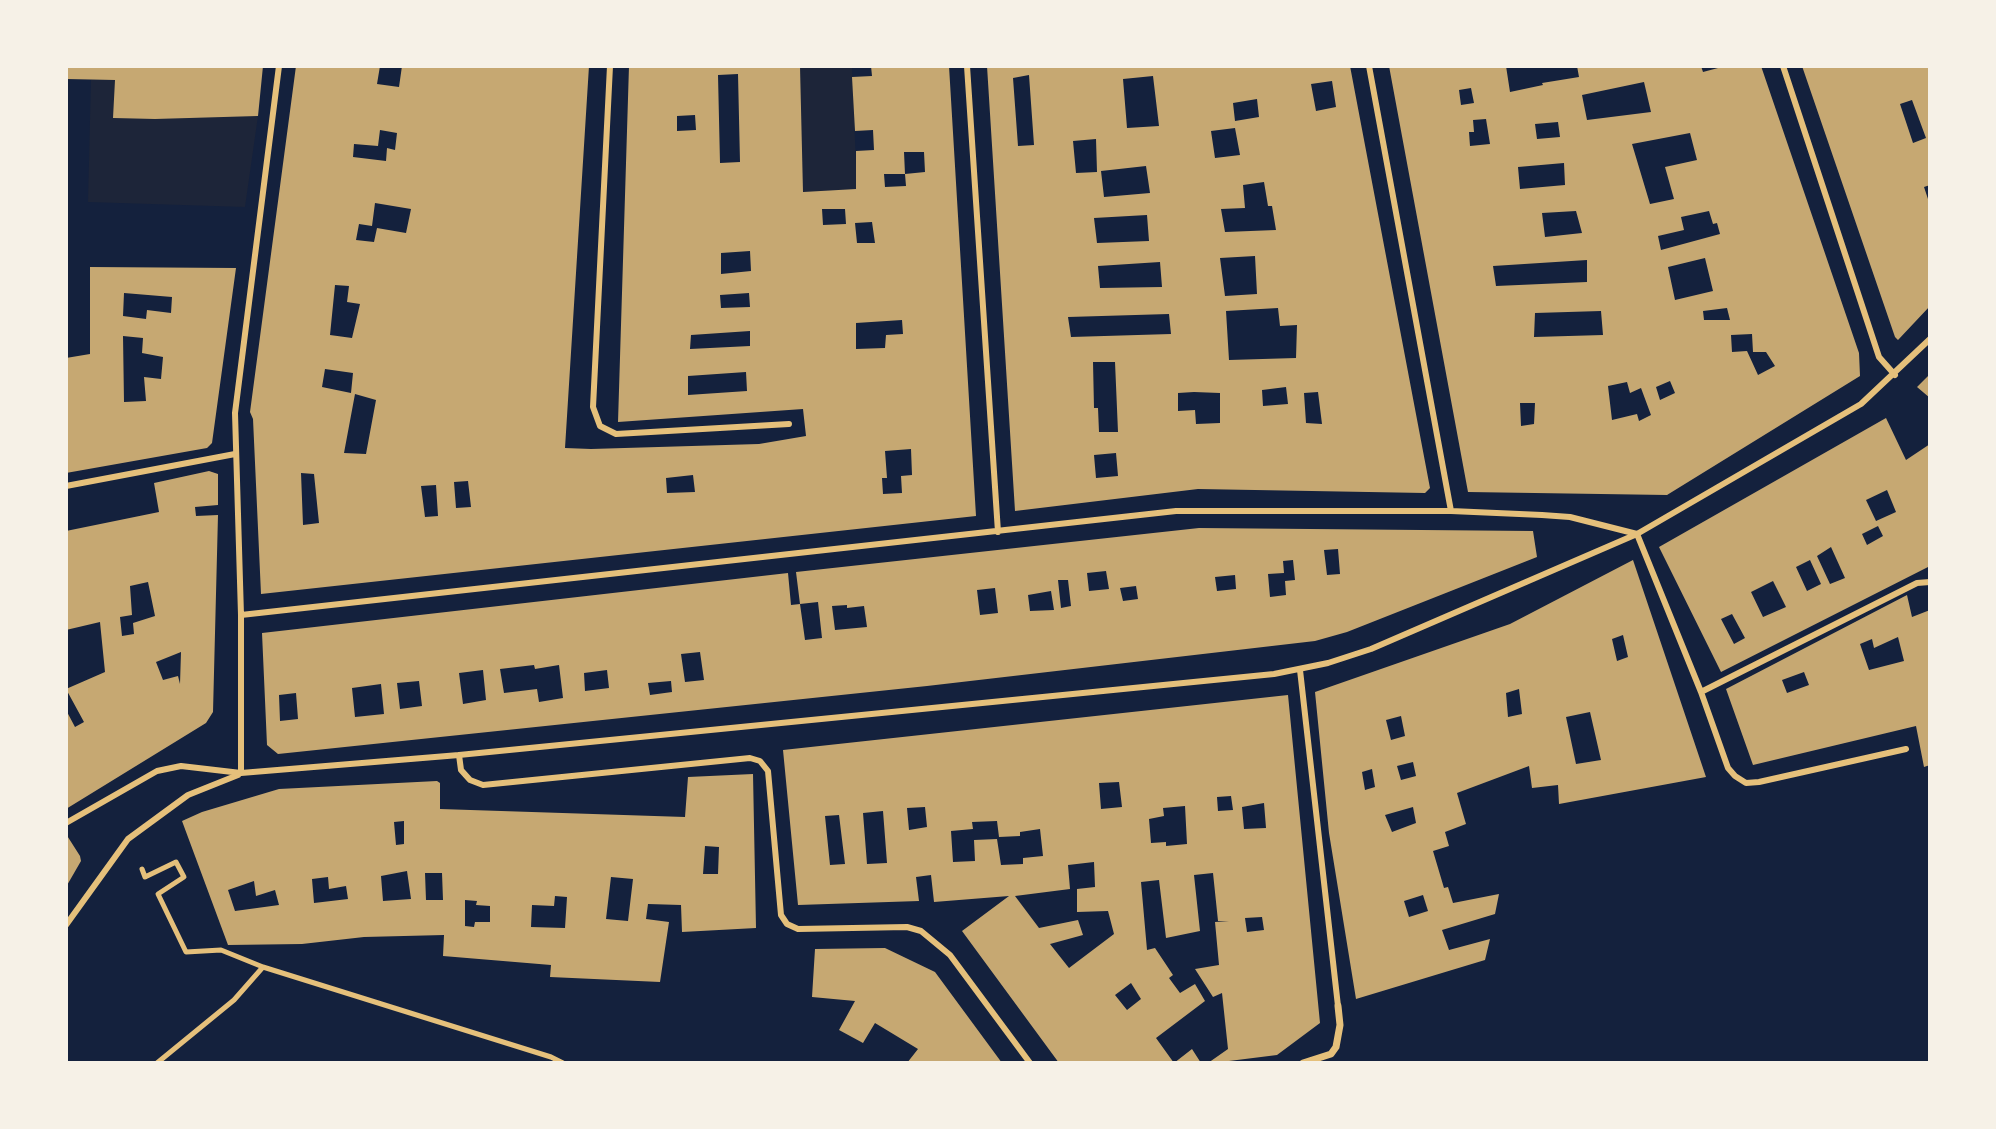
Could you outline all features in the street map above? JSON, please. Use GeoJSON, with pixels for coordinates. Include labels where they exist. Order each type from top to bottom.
{"type":"FeatureCollection","features":[{"type":"Feature","properties":{"kind":"street"},"geometry":{"type":"LineString","coordinates":[[1303,1063],[1331,1054],[1336,1047],[1340,1025],[1338,1006]]}},
{"type":"Feature","properties":{"kind":"lane"},"geometry":{"type":"LineString","coordinates":[[241,773],[241,615],[235,413],[279,66]]}},
{"type":"Feature","properties":{"kind":"lane"},"geometry":{"type":"LineString","coordinates":[[610,66],[593,407],[600,426],[616,434],[789,424]]}},
{"type":"Feature","properties":{"kind":"lane"},"geometry":{"type":"LineString","coordinates":[[967,66],[998,532]]}},
{"type":"Feature","properties":{"kind":"lane"},"geometry":{"type":"LineString","coordinates":[[1369,66],[1451,511]]}},
{"type":"Feature","properties":{"kind":"lane"},"geometry":{"type":"LineString","coordinates":[[1783,66],[1879,357],[1895,375]]}},
{"type":"Feature","properties":{"kind":"lane"},"geometry":{"type":"LineString","coordinates":[[66,823],[157,771],[194,766],[241,773],[459,755],[1300,670],[1371,649],[1637,534],[1861,404],[1930,339]]}},
{"type":"Feature","properties":{"kind":"lane"},"geometry":{"type":"LineString","coordinates":[[66,486],[235,454]]}},
{"type":"Feature","properties":{"kind":"lane"},"geometry":{"type":"LineString","coordinates":[[241,615],[1176,511],[1451,511],[1570,517],[1637,534]]}},
{"type":"Feature","properties":{"kind":"lane"},"geometry":{"type":"LineString","coordinates":[[1637,534],[1728,768],[1746,783],[1906,749]]}},
{"type":"Feature","properties":{"kind":"lane"},"geometry":{"type":"LineString","coordinates":[[1701,692],[1917,583],[1930,582]]}},
{"type":"Feature","properties":{"kind":"lane"},"geometry":{"type":"LineString","coordinates":[[1300,670],[1338,1006]]}},
{"type":"Feature","properties":{"kind":"lane"},"geometry":{"type":"LineString","coordinates":[[459,755],[461,770],[470,780],[483,785],[750,758],[760,761],[768,771],[781,915],[787,924],[798,929],[907,927],[921,931],[950,955],[1030,1063]]}},
{"type":"Feature","properties":{"kind":"lane"},"geometry":{"type":"LineString","coordinates":[[66,925],[128,839],[188,795],[241,773]]}},
{"type":"Feature","properties":{"kind":"path"},"geometry":{"type":"LineString","coordinates":[[128,839],[145,877],[176,862],[184,877],[158,894],[186,952],[221,950],[263,967],[563,1063]]}},
{"type":"Feature","properties":{"kind":"path"},"geometry":{"type":"LineString","coordinates":[[157,1063],[234,1000],[263,967]]}},
{"type":"Feature","properties":{"kind":"shaded area"},"geometry":{"type":"Polygon","coordinates":[[[800,66],[852,66],[857,189],[803,192],[800,66]]]}},
{"type":"Feature","properties":{"kind":"shaded area"},"geometry":{"type":"Polygon","coordinates":[[[91,80],[115,80],[114,118],[258,116],[245,207],[88,202],[91,80]]]}},
{"type":"Feature","properties":{"kind":"building"},"geometry":{"type":"Polygon","coordinates":[[[66,66],[263,66],[258,116],[113,118],[115,80],[66,79],[66,66]]]}},
{"type":"Feature","properties":{"kind":"building"},"geometry":{"type":"Polygon","coordinates":[[[296,66],[380,66],[377,84],[399,87],[402,66],[589,66],[565,448],[591,449],[759,444],[806,436],[803,409],[618,422],[629,66],[800,66],[803,192],[856,189],[856,151],[874,150],[873,130],[855,131],[852,77],[872,76],[871,66],[949,66],[976,516],[261,594],[253,419],[250,412],[296,66]],[[738,74],[718,75],[720,163],[740,162],[738,74]],[[695,115],[677,116],[677,131],[696,130],[695,115]],[[380,130],[378,146],[354,144],[353,157],[386,161],[387,148],[395,150],[397,133],[380,130]],[[904,152],[905,174],[925,172],[924,152],[904,152]],[[884,174],[885,187],[906,186],[905,174],[884,174]],[[375,203],[372,226],[359,224],[356,240],[374,242],[377,228],[406,233],[411,209],[375,203]],[[822,209],[823,225],[846,224],[845,209],[822,209]],[[872,222],[855,223],[857,243],[875,243],[872,222]],[[750,251],[721,253],[721,274],[751,271],[750,251]],[[335,285],[330,335],[352,338],[360,304],[347,302],[349,286],[335,285]],[[749,293],[720,295],[721,308],[750,307],[749,293]],[[902,320],[856,323],[856,349],[885,348],[886,335],[903,334],[902,320]],[[750,331],[691,335],[690,349],[750,346],[750,331]],[[325,369],[322,387],[351,393],[353,373],[325,369]],[[746,372],[688,376],[688,395],[747,391],[746,372]],[[355,394],[344,453],[366,454],[376,400],[355,394]],[[911,449],[885,451],[887,478],[882,478],[883,494],[902,493],[901,476],[912,475],[911,449]],[[301,473],[303,525],[319,523],[314,474],[301,473]],[[693,475],[666,478],[667,493],[695,492],[693,475]],[[468,481],[454,482],[456,508],[471,507],[468,481]],[[436,485],[421,486],[425,517],[438,516],[436,485]]]}},
{"type":"Feature","properties":{"kind":"building"},"geometry":{"type":"Polygon","coordinates":[[[987,66],[1350,66],[1430,488],[1425,493],[1198,489],[1015,511],[987,66]],[[1029,75],[1013,78],[1018,146],[1034,145],[1029,75]],[[1153,76],[1123,79],[1127,128],[1159,126],[1153,76]],[[1332,81],[1311,84],[1316,111],[1336,107],[1332,81]],[[1257,99],[1233,103],[1235,121],[1259,117],[1257,99]],[[1235,128],[1211,131],[1215,158],[1240,155],[1235,128]],[[1096,139],[1073,141],[1076,173],[1097,172],[1096,139]],[[1146,166],[1101,171],[1104,197],[1150,193],[1146,166]],[[1264,182],[1243,185],[1245,208],[1221,209],[1225,232],[1276,230],[1264,182]],[[1147,215],[1094,218],[1097,243],[1149,241],[1147,215]],[[1255,256],[1220,258],[1225,296],[1257,294],[1255,256]],[[1160,262],[1098,266],[1100,288],[1162,287],[1160,262]],[[1278,308],[1226,311],[1229,360],[1296,358],[1297,325],[1280,326],[1278,308]],[[1169,314],[1068,317],[1071,337],[1171,334],[1169,314]],[[1093,362],[1094,408],[1098,408],[1099,432],[1118,432],[1115,362],[1093,362]],[[1286,387],[1262,390],[1263,406],[1288,404],[1286,387]],[[1318,392],[1304,393],[1306,423],[1322,424],[1318,392]],[[1178,393],[1178,411],[1195,410],[1196,424],[1220,423],[1220,393],[1178,393]],[[1116,453],[1094,455],[1096,478],[1118,476],[1116,453]]]}},
{"type":"Feature","properties":{"kind":"building"},"geometry":{"type":"Polygon","coordinates":[[[1389,66],[1506,66],[1510,92],[1579,77],[1577,66],[1701,66],[1703,72],[1717,66],[1761,66],[1859,353],[1860,376],[1667,495],[1468,492],[1389,66]],[[1644,82],[1582,95],[1587,120],[1651,112],[1644,82]],[[1471,88],[1459,90],[1461,105],[1474,103],[1471,88]],[[1486,119],[1473,120],[1474,132],[1469,132],[1470,146],[1490,144],[1486,119]],[[1558,122],[1535,124],[1537,139],[1560,137],[1558,122]],[[1690,133],[1632,144],[1650,204],[1674,199],[1665,167],[1697,160],[1690,133]],[[1564,163],[1518,167],[1520,189],[1565,185],[1564,163]],[[1576,211],[1542,213],[1545,237],[1582,233],[1576,211]],[[1709,211],[1681,217],[1684,230],[1658,236],[1661,250],[1720,234],[1709,211]],[[1705,258],[1668,267],[1675,300],[1713,291],[1705,258]],[[1587,260],[1493,266],[1496,286],[1587,282],[1587,260]],[[1727,308],[1703,311],[1704,320],[1730,320],[1727,308]],[[1601,311],[1535,313],[1534,337],[1603,335],[1601,311]],[[1752,334],[1731,335],[1732,352],[1747,351],[1758,375],[1775,366],[1766,352],[1753,352],[1752,334]],[[1670,381],[1656,387],[1660,400],[1675,393],[1670,381]],[[1627,382],[1608,386],[1612,420],[1637,414],[1639,421],[1651,415],[1641,388],[1630,393],[1627,382]],[[1520,403],[1521,426],[1534,424],[1535,403],[1520,403]]]}},
{"type":"Feature","properties":{"kind":"building"},"geometry":{"type":"Polygon","coordinates":[[[1802,66],[1930,66],[1930,185],[1924,187],[1930,199],[1930,306],[1898,340],[1802,66]],[[1912,100],[1900,104],[1913,143],[1926,138],[1912,100]]]}},
{"type":"Feature","properties":{"kind":"building"},"geometry":{"type":"Polygon","coordinates":[[[90,267],[236,268],[212,443],[207,448],[66,473],[66,358],[90,354],[90,267]],[[124,293],[123,316],[146,319],[147,310],[171,313],[172,297],[124,293]],[[123,336],[124,402],[146,401],[144,377],[161,379],[163,357],[142,353],[143,338],[123,336]]]}},
{"type":"Feature","properties":{"kind":"building"},"geometry":{"type":"Polygon","coordinates":[[[1930,374],[1930,398],[1917,387],[1930,374]]]}},
{"type":"Feature","properties":{"kind":"building"},"geometry":{"type":"Polygon","coordinates":[[[1886,418],[1906,460],[1930,444],[1930,566],[1721,672],[1659,547],[1886,418]],[[1887,490],[1866,500],[1876,521],[1896,512],[1887,490]],[[1878,526],[1862,534],[1867,545],[1883,536],[1878,526]],[[1831,547],[1817,556],[1830,584],[1845,578],[1831,547]],[[1810,560],[1796,567],[1807,591],[1821,584],[1810,560]],[[1773,581],[1751,592],[1763,617],[1786,607],[1773,581]],[[1732,614],[1721,619],[1734,644],[1745,638],[1732,614]]]}},
{"type":"Feature","properties":{"kind":"building"},"geometry":{"type":"Polygon","coordinates":[[[209,471],[218,474],[218,505],[195,507],[196,516],[218,515],[213,712],[206,723],[66,809],[66,710],[75,727],[84,722],[66,689],[105,672],[100,622],[66,630],[66,531],[159,512],[154,483],[209,471]],[[148,582],[130,586],[132,615],[120,617],[122,636],[134,634],[133,623],[155,616],[148,582]],[[181,652],[156,662],[163,680],[178,676],[180,684],[181,652]]]}},
{"type":"Feature","properties":{"kind":"building"},"geometry":{"type":"Polygon","coordinates":[[[1199,528],[1533,531],[1537,557],[1347,632],[1315,641],[927,686],[278,754],[267,745],[262,633],[788,573],[791,605],[800,604],[796,572],[1199,528]],[[1338,549],[1324,550],[1327,575],[1340,574],[1338,549]],[[1293,560],[1283,561],[1284,573],[1268,574],[1270,597],[1286,595],[1285,581],[1295,580],[1293,560]],[[1106,571],[1087,573],[1089,591],[1109,589],[1106,571]],[[1235,575],[1215,577],[1217,591],[1236,589],[1235,575]],[[1058,580],[1061,608],[1071,606],[1068,580],[1058,580]],[[1136,586],[1120,588],[1123,601],[1138,599],[1136,586]],[[995,588],[977,590],[980,615],[998,613],[995,588]],[[1051,591],[1028,595],[1030,611],[1054,610],[1051,591]],[[818,602],[800,604],[805,640],[822,638],[818,602]],[[832,606],[835,630],[867,627],[864,606],[832,606]],[[700,652],[681,654],[685,682],[704,680],[700,652]],[[559,665],[500,669],[504,693],[537,689],[539,702],[563,698],[559,665]],[[483,670],[459,673],[463,704],[486,700],[483,670]],[[607,670],[584,673],[585,691],[609,688],[607,670]],[[419,681],[397,683],[400,709],[422,706],[419,681]],[[671,681],[648,683],[650,695],[672,692],[671,681]],[[381,684],[352,688],[355,717],[384,714],[381,684]],[[296,693],[279,695],[280,721],[298,719],[296,693]]]}},
{"type":"Feature","properties":{"kind":"building"},"geometry":{"type":"Polygon","coordinates":[[[1633,560],[1706,777],[1559,804],[1558,785],[1532,788],[1529,766],[1457,793],[1466,824],[1445,832],[1449,846],[1433,851],[1444,888],[1448,887],[1453,903],[1499,894],[1495,914],[1442,930],[1449,950],[1490,939],[1485,960],[1356,999],[1329,833],[1315,692],[1510,624],[1633,560]],[[1623,635],[1612,639],[1617,661],[1628,657],[1623,635]],[[1519,689],[1506,693],[1508,717],[1522,714],[1519,689]],[[1590,712],[1566,717],[1576,764],[1601,760],[1590,712]],[[1401,716],[1386,720],[1391,740],[1405,736],[1401,716]],[[1413,762],[1397,766],[1401,780],[1416,776],[1413,762]],[[1372,769],[1362,772],[1365,790],[1375,787],[1372,769]],[[1413,807],[1385,815],[1392,832],[1416,823],[1413,807]],[[1423,895],[1404,901],[1409,917],[1428,911],[1423,895]]]}},
{"type":"Feature","properties":{"kind":"building"},"geometry":{"type":"Polygon","coordinates":[[[1907,595],[1912,617],[1930,610],[1930,765],[1924,767],[1916,726],[1753,765],[1726,689],[1907,595]],[[1898,637],[1874,648],[1872,639],[1860,644],[1869,670],[1904,661],[1898,637]],[[1804,672],[1782,680],[1787,693],[1809,685],[1804,672]]]}},
{"type":"Feature","properties":{"kind":"building"},"geometry":{"type":"Polygon","coordinates":[[[1288,695],[1320,1023],[1277,1055],[1229,1063],[1208,1063],[1228,1049],[1222,993],[1213,997],[1195,969],[1219,965],[1215,922],[1229,921],[1218,921],[1213,873],[1194,875],[1200,931],[1166,938],[1159,880],[1141,882],[1147,950],[1155,948],[1173,975],[1169,978],[1180,993],[1195,984],[1205,1001],[1156,1038],[1174,1063],[1059,1063],[962,931],[1009,896],[934,902],[931,875],[916,877],[919,901],[798,905],[783,750],[1288,695]],[[1119,782],[1099,783],[1101,809],[1122,807],[1119,782]],[[1231,796],[1217,797],[1218,811],[1233,810],[1231,796]],[[1264,803],[1242,807],[1244,829],[1266,828],[1264,803]],[[1185,806],[1163,808],[1164,816],[1149,819],[1151,843],[1166,842],[1166,846],[1187,844],[1185,806]],[[925,807],[907,808],[909,830],[927,827],[925,807]],[[883,811],[863,813],[867,864],[887,863],[883,811]],[[839,815],[825,816],[830,865],[845,864],[839,815]],[[997,821],[972,822],[973,829],[951,831],[953,862],[975,861],[974,840],[997,839],[1001,865],[1023,864],[1023,858],[1043,856],[1040,829],[1020,832],[1020,836],[999,837],[997,821]],[[1094,862],[1068,865],[1070,889],[1015,896],[1039,928],[1078,920],[1083,935],[1050,944],[1069,968],[1114,934],[1108,911],[1077,912],[1077,889],[1095,887],[1094,862]],[[1262,917],[1245,918],[1247,932],[1264,930],[1262,917]],[[1131,983],[1115,995],[1127,1010],[1141,999],[1131,983]]]}},
{"type":"Feature","properties":{"kind":"building"},"geometry":{"type":"Polygon","coordinates":[[[753,774],[756,928],[682,932],[681,905],[648,904],[646,919],[669,922],[660,982],[550,977],[551,965],[443,956],[444,935],[364,937],[302,944],[228,945],[182,821],[279,789],[437,781],[440,783],[440,809],[685,817],[688,777],[753,774]],[[404,821],[394,822],[396,845],[404,844],[404,821]],[[705,846],[703,874],[718,874],[719,847],[705,846]],[[407,871],[381,876],[383,901],[411,899],[407,871]],[[425,873],[426,900],[443,900],[442,873],[425,873]],[[328,877],[312,879],[314,903],[348,899],[346,886],[329,889],[328,877]],[[611,877],[606,919],[628,921],[633,879],[611,877]],[[254,881],[228,890],[235,911],[279,905],[275,890],[256,896],[254,881]],[[555,896],[554,906],[532,905],[531,927],[565,928],[567,897],[555,896]],[[465,900],[465,926],[474,927],[475,922],[490,922],[490,906],[465,900]]]}},
{"type":"Feature","properties":{"kind":"building"},"geometry":{"type":"Polygon","coordinates":[[[66,834],[81,861],[66,887],[66,834]]]}},
{"type":"Feature","properties":{"kind":"building"},"geometry":{"type":"Polygon","coordinates":[[[885,948],[935,972],[1002,1063],[907,1063],[918,1049],[875,1023],[863,1043],[839,1030],[855,1001],[812,997],[815,949],[885,948]]]}},
{"type":"Feature","properties":{"kind":"building"},"geometry":{"type":"Polygon","coordinates":[[[1192,1049],[1201,1063],[1174,1063],[1192,1049]]]}}]}
